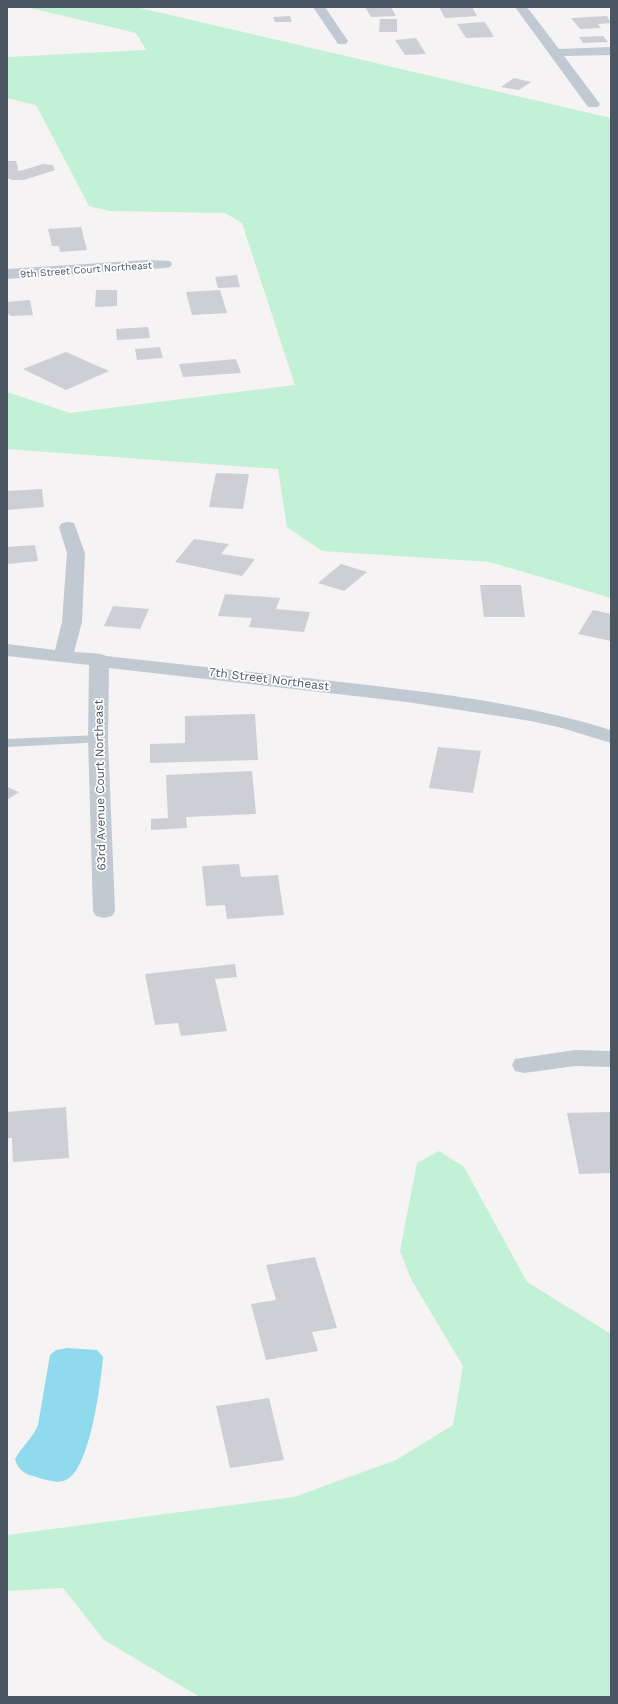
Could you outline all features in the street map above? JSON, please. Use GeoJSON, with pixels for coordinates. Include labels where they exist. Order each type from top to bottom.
{"type":"FeatureCollection","features":[{"type":"Feature","properties":{"kind":"street"},"geometry":{"type":"LineString","coordinates":[[319,7],[342,41]]}},
{"type":"Feature","properties":{"kind":"street"},"geometry":{"type":"LineString","coordinates":[[522,7],[593,104]]}},
{"type":"Feature","properties":{"kind":"street"},"geometry":{"type":"LineString","coordinates":[[557,53],[611,51]]}},
{"type":"Feature","properties":{"kind":"street","name":"9th Street Court Northeast"},"geometry":{"type":"LineString","coordinates":[[7,274],[146,264],[165,264]]}},
{"type":"Feature","properties":{"kind":"street"},"geometry":{"type":"LineString","coordinates":[[64,656],[72,622],[76,553],[68,527]]}},
{"type":"Feature","properties":{"kind":"street","name":"7th Street Northeast"},"geometry":{"type":"LineString","coordinates":[[7,650],[407,696],[531,715],[567,723],[611,737]]}},
{"type":"Feature","properties":{"kind":"street","name":"63rd Avenue Court Northeast"},"geometry":{"type":"LineString","coordinates":[[99,660],[98,739],[104,911]]}},
{"type":"Feature","properties":{"kind":"street"},"geometry":{"type":"LineString","coordinates":[[524,1065],[575,1058],[611,1059]]}},
{"type":"Feature","properties":{"kind":"lane"},"geometry":{"type":"LineString","coordinates":[[7,743],[98,739]]}},
{"type":"Feature","properties":{"kind":"green space"},"geometry":{"type":"Polygon","coordinates":[[[26,7],[136,7],[611,118],[611,598],[490,562],[322,551],[287,527],[278,469],[7,449],[7,392],[70,413],[295,385],[242,223],[225,213],[110,211],[89,206],[36,105],[7,98],[7,57],[146,50],[136,33],[26,7]]]}},
{"type":"Feature","properties":{"kind":"green space"},"geometry":{"type":"Polygon","coordinates":[[[439,1151],[464,1167],[527,1282],[611,1334],[611,1697],[200,1697],[104,1640],[63,1588],[7,1591],[7,1535],[294,1497],[396,1460],[453,1425],[463,1366],[411,1279],[400,1251],[417,1163],[439,1151]]]}},
{"type":"Feature","properties":{"kind":"water"},"geometry":{"type":"Polygon","coordinates":[[[67,1348],[97,1350],[103,1357],[93,1424],[82,1460],[74,1473],[66,1480],[56,1482],[39,1478],[24,1472],[21,1470],[15,1459],[38,1425],[50,1355],[56,1350],[67,1348]]]}},
{"type":"Feature","properties":{"kind":"building"},"geometry":{"type":"Polygon","coordinates":[[[365,7],[391,7],[396,16],[371,17],[365,7]]]}},
{"type":"Feature","properties":{"kind":"building"},"geometry":{"type":"Polygon","coordinates":[[[439,7],[472,7],[477,16],[445,18],[439,7]]]}},
{"type":"Feature","properties":{"kind":"building"},"geometry":{"type":"Polygon","coordinates":[[[290,16],[292,22],[275,22],[273,17],[290,16]]]}},
{"type":"Feature","properties":{"kind":"building"},"geometry":{"type":"Polygon","coordinates":[[[607,16],[611,23],[598,24],[601,28],[580,29],[571,18],[607,16]]]}},
{"type":"Feature","properties":{"kind":"building"},"geometry":{"type":"Polygon","coordinates":[[[380,19],[397,19],[397,32],[379,32],[380,19]]]}},
{"type":"Feature","properties":{"kind":"building"},"geometry":{"type":"Polygon","coordinates":[[[485,22],[494,37],[466,38],[457,24],[485,22]]]}},
{"type":"Feature","properties":{"kind":"building"},"geometry":{"type":"Polygon","coordinates":[[[603,36],[608,42],[583,43],[579,37],[603,36]]]}},
{"type":"Feature","properties":{"kind":"building"},"geometry":{"type":"Polygon","coordinates":[[[416,38],[426,54],[405,55],[395,40],[416,38]]]}},
{"type":"Feature","properties":{"kind":"building"},"geometry":{"type":"Polygon","coordinates":[[[514,78],[531,82],[519,90],[501,87],[514,78]]]}},
{"type":"Feature","properties":{"kind":"building"},"geometry":{"type":"Polygon","coordinates":[[[7,161],[16,161],[18,168],[17,170],[20,171],[43,164],[53,165],[55,170],[24,180],[12,180],[7,178],[7,161]]]}},
{"type":"Feature","properties":{"kind":"building"},"geometry":{"type":"Polygon","coordinates":[[[81,227],[87,250],[60,252],[59,246],[52,246],[48,229],[81,227]]]}},
{"type":"Feature","properties":{"kind":"building"},"geometry":{"type":"Polygon","coordinates":[[[237,275],[240,287],[218,288],[215,277],[237,275]]]}},
{"type":"Feature","properties":{"kind":"building"},"geometry":{"type":"Polygon","coordinates":[[[96,290],[117,290],[117,306],[95,307],[96,290]]]}},
{"type":"Feature","properties":{"kind":"building"},"geometry":{"type":"Polygon","coordinates":[[[220,290],[227,313],[192,315],[186,292],[220,290]]]}},
{"type":"Feature","properties":{"kind":"building"},"geometry":{"type":"Polygon","coordinates":[[[30,300],[33,315],[7,315],[7,302],[30,300]]]}},
{"type":"Feature","properties":{"kind":"building"},"geometry":{"type":"Polygon","coordinates":[[[148,327],[150,338],[117,340],[116,329],[148,327]]]}},
{"type":"Feature","properties":{"kind":"building"},"geometry":{"type":"Polygon","coordinates":[[[160,347],[163,358],[137,360],[135,349],[160,347]]]}},
{"type":"Feature","properties":{"kind":"building"},"geometry":{"type":"Polygon","coordinates":[[[66,352],[109,371],[66,390],[23,369],[66,352]]]}},
{"type":"Feature","properties":{"kind":"building"},"geometry":{"type":"Polygon","coordinates":[[[236,359],[241,373],[183,377],[179,364],[236,359]]]}},
{"type":"Feature","properties":{"kind":"building"},"geometry":{"type":"Polygon","coordinates":[[[216,473],[249,474],[243,509],[209,507],[216,473]]]}},
{"type":"Feature","properties":{"kind":"building"},"geometry":{"type":"Polygon","coordinates":[[[42,489],[44,507],[7,510],[7,491],[42,489]]]}},
{"type":"Feature","properties":{"kind":"building"},"geometry":{"type":"Polygon","coordinates":[[[194,539],[229,544],[221,554],[255,559],[242,576],[175,562],[194,539]]]}},
{"type":"Feature","properties":{"kind":"building"},"geometry":{"type":"Polygon","coordinates":[[[35,545],[38,561],[7,564],[7,547],[35,545]]]}},
{"type":"Feature","properties":{"kind":"building"},"geometry":{"type":"Polygon","coordinates":[[[341,564],[367,572],[344,591],[318,583],[341,564]]]}},
{"type":"Feature","properties":{"kind":"building"},"geometry":{"type":"Polygon","coordinates":[[[480,585],[521,585],[525,617],[484,617],[480,585]]]}},
{"type":"Feature","properties":{"kind":"building"},"geometry":{"type":"Polygon","coordinates":[[[225,594],[280,598],[276,609],[310,612],[304,632],[249,627],[252,618],[218,616],[225,594]]]}},
{"type":"Feature","properties":{"kind":"building"},"geometry":{"type":"Polygon","coordinates":[[[113,606],[149,609],[140,629],[104,626],[113,606]]]}},
{"type":"Feature","properties":{"kind":"building"},"geometry":{"type":"Polygon","coordinates":[[[593,610],[611,614],[611,641],[578,634],[593,610]]]}},
{"type":"Feature","properties":{"kind":"building"},"geometry":{"type":"Polygon","coordinates":[[[255,714],[258,760],[150,763],[150,744],[185,743],[185,716],[255,714]]]}},
{"type":"Feature","properties":{"kind":"building"},"geometry":{"type":"Polygon","coordinates":[[[438,747],[481,751],[473,793],[429,788],[438,747]]]}},
{"type":"Feature","properties":{"kind":"building"},"geometry":{"type":"Polygon","coordinates":[[[252,771],[256,814],[186,817],[187,828],[151,830],[151,819],[168,818],[166,775],[252,771]]]}},
{"type":"Feature","properties":{"kind":"building"},"geometry":{"type":"Polygon","coordinates":[[[7,787],[19,792],[7,800],[7,787]]]}},
{"type":"Feature","properties":{"kind":"building"},"geometry":{"type":"Polygon","coordinates":[[[239,864],[241,877],[278,875],[284,915],[227,919],[225,905],[206,906],[202,866],[239,864]]]}},
{"type":"Feature","properties":{"kind":"building"},"geometry":{"type":"Polygon","coordinates":[[[235,964],[237,977],[215,979],[227,1031],[181,1036],[178,1023],[155,1025],[145,974],[235,964]]]}},
{"type":"Feature","properties":{"kind":"building"},"geometry":{"type":"Polygon","coordinates":[[[66,1107],[69,1158],[13,1162],[12,1138],[7,1138],[7,1112],[66,1107]]]}},
{"type":"Feature","properties":{"kind":"building"},"geometry":{"type":"Polygon","coordinates":[[[611,1112],[611,1173],[579,1174],[567,1113],[611,1112]]]}},
{"type":"Feature","properties":{"kind":"building"},"geometry":{"type":"Polygon","coordinates":[[[315,1257],[337,1328],[312,1332],[318,1351],[266,1360],[251,1304],[276,1300],[266,1265],[315,1257]]]}},
{"type":"Feature","properties":{"kind":"building"},"geometry":{"type":"Polygon","coordinates":[[[269,1398],[284,1460],[230,1468],[216,1406],[269,1398]]]}}]}
